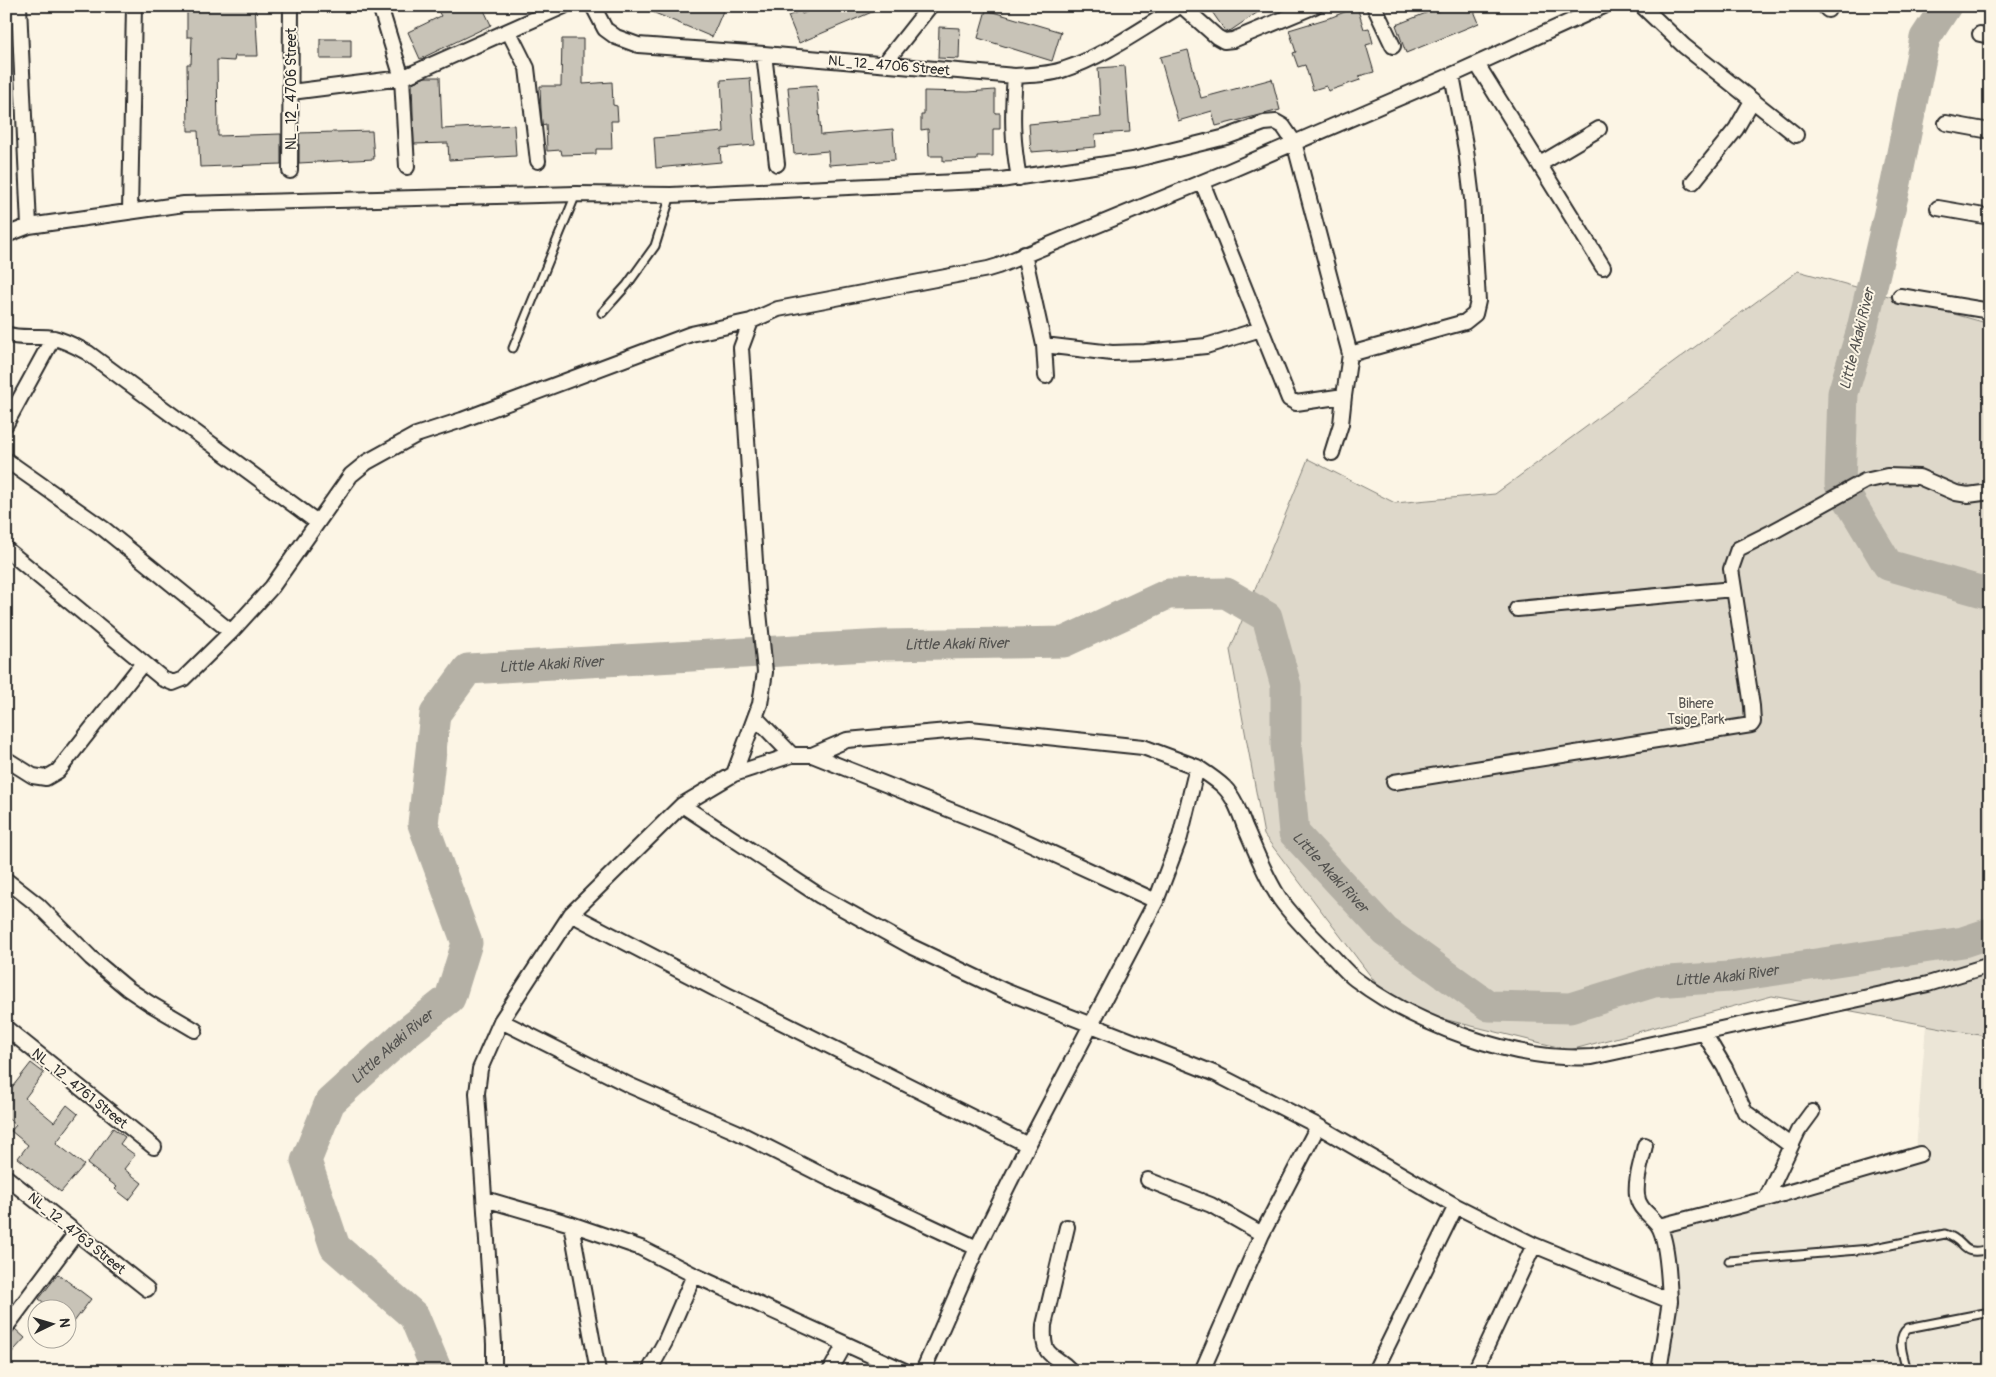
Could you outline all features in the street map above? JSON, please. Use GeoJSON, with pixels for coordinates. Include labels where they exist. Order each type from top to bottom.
{"type":"FeatureCollection","features":[{"type":"Feature","properties":{"kind":"street"},"geometry":{"type":"LineString","coordinates":[[19,6],[29,226]]}},
{"type":"Feature","properties":{"kind":"street"},"geometry":{"type":"LineString","coordinates":[[130,211],[134,6]]}},
{"type":"Feature","properties":{"kind":"street","name":"NL_12_4706 Street"},"geometry":{"type":"LineString","coordinates":[[290,171],[291,6]]}},
{"type":"Feature","properties":{"kind":"street"},"geometry":{"type":"LineString","coordinates":[[380,6],[402,78],[407,167]]}},
{"type":"Feature","properties":{"kind":"street"},"geometry":{"type":"LineString","coordinates":[[291,92],[402,78],[564,6]]}},
{"type":"Feature","properties":{"kind":"street","name":"NL_12_4706 Street"},"geometry":{"type":"LineString","coordinates":[[593,6],[605,29],[616,38],[638,45],[1015,76],[1063,70],[1087,61],[1181,6]]}},
{"type":"Feature","properties":{"kind":"street"},"geometry":{"type":"LineString","coordinates":[[884,64],[930,6]]}},
{"type":"Feature","properties":{"kind":"street"},"geometry":{"type":"LineString","coordinates":[[1181,6],[1224,41],[1234,40],[1314,6]]}},
{"type":"Feature","properties":{"kind":"street"},"geometry":{"type":"LineString","coordinates":[[1374,6],[1393,46]]}},
{"type":"Feature","properties":{"kind":"street"},"geometry":{"type":"LineString","coordinates":[[6,549],[143,663],[163,679],[173,683],[183,679],[231,632],[272,587],[351,475],[367,462],[416,435],[462,420],[691,334],[751,320],[778,309],[988,269],[1202,182],[1452,75],[1581,11],[1604,6]]}},
{"type":"Feature","properties":{"kind":"street"},"geometry":{"type":"LineString","coordinates":[[1642,6],[1684,46],[1796,135]]}},
{"type":"Feature","properties":{"kind":"street"},"geometry":{"type":"LineString","coordinates":[[509,32],[527,68],[538,161]]}},
{"type":"Feature","properties":{"kind":"street"},"geometry":{"type":"LineString","coordinates":[[764,54],[777,164]]}},
{"type":"Feature","properties":{"kind":"street"},"geometry":{"type":"LineString","coordinates":[[1477,64],[1603,267]]}},
{"type":"Feature","properties":{"kind":"street"},"geometry":{"type":"LineString","coordinates":[[1350,354],[1465,322],[1475,314],[1478,300],[1472,199],[1466,150],[1452,75]]}},
{"type":"Feature","properties":{"kind":"street"},"geometry":{"type":"LineString","coordinates":[[1015,76],[1012,122],[1013,146],[1019,178]]}},
{"type":"Feature","properties":{"kind":"street"},"geometry":{"type":"LineString","coordinates":[[1693,182],[1736,130],[1752,101]]}},
{"type":"Feature","properties":{"kind":"street"},"geometry":{"type":"LineString","coordinates":[[6,235],[29,226],[184,204],[576,194],[671,195],[1019,178],[1133,160],[1226,137],[1264,123],[1276,122],[1283,126],[1294,142],[1350,354],[1341,424],[1332,453]]}},
{"type":"Feature","properties":{"kind":"street"},"geometry":{"type":"LineString","coordinates":[[1946,123],[1990,131]]}},
{"type":"Feature","properties":{"kind":"street"},"geometry":{"type":"LineString","coordinates":[[1540,164],[1599,129]]}},
{"type":"Feature","properties":{"kind":"street"},"geometry":{"type":"LineString","coordinates":[[1202,182],[1290,401],[1296,403],[1344,396]]}},
{"type":"Feature","properties":{"kind":"street"},"geometry":{"type":"LineString","coordinates":[[1938,208],[1990,217]]}},
{"type":"Feature","properties":{"kind":"street"},"geometry":{"type":"LineString","coordinates":[[1024,254],[1044,345],[1046,376]]}},
{"type":"Feature","properties":{"kind":"street"},"geometry":{"type":"LineString","coordinates":[[1900,296],[1990,311]]}},
{"type":"Feature","properties":{"kind":"street"},"geometry":{"type":"LineString","coordinates":[[734,774],[762,696],[764,672],[741,348],[751,320]]}},
{"type":"Feature","properties":{"kind":"street"},"geometry":{"type":"LineString","coordinates":[[1044,345],[1112,353],[1145,352],[1206,346],[1260,329]]}},
{"type":"Feature","properties":{"kind":"street"},"geometry":{"type":"LineString","coordinates":[[6,334],[16,338],[53,338],[71,344],[88,353],[317,522]]}},
{"type":"Feature","properties":{"kind":"street"},"geometry":{"type":"LineString","coordinates":[[6,424],[53,338]]}},
{"type":"Feature","properties":{"kind":"street"},"geometry":{"type":"LineString","coordinates":[[6,460],[104,529],[231,632]]}},
{"type":"Feature","properties":{"kind":"street"},"geometry":{"type":"LineString","coordinates":[[1394,782],[1751,725],[1753,722],[1752,706],[1731,569],[1738,549],[1865,481],[1887,476],[1919,477],[1956,493],[1982,495],[1990,492]]}},
{"type":"Feature","properties":{"kind":"street"},"geometry":{"type":"LineString","coordinates":[[1517,610],[1733,589]]}},
{"type":"Feature","properties":{"kind":"street"},"geometry":{"type":"LineString","coordinates":[[6,759],[33,776],[46,778],[58,772],[143,663]]}},
{"type":"Feature","properties":{"kind":"street"},"geometry":{"type":"LineString","coordinates":[[755,717],[792,755]]}},
{"type":"Feature","properties":{"kind":"street"},"geometry":{"type":"LineString","coordinates":[[812,755],[847,740],[970,729],[1143,747],[1197,767],[1224,787],[1232,797],[1263,868],[1280,898],[1303,928],[1354,978],[1412,1014],[1442,1027],[1505,1048],[1574,1058],[1592,1057],[1928,984],[1990,965]]}},
{"type":"Feature","properties":{"kind":"street"},"geometry":{"type":"LineString","coordinates":[[494,1371],[485,1199],[477,1093],[480,1069],[501,1021],[571,914],[682,805],[734,774],[792,755],[812,755],[1003,831],[1156,901]]}},
{"type":"Feature","properties":{"kind":"street"},"geometry":{"type":"LineString","coordinates":[[923,1371],[977,1248],[1028,1144],[1156,901],[1180,837],[1197,767]]}},
{"type":"Feature","properties":{"kind":"street"},"geometry":{"type":"LineString","coordinates":[[682,805],[820,896],[912,947],[1005,991],[1216,1074],[1318,1126],[1456,1206],[1534,1245],[1670,1301]]}},
{"type":"Feature","properties":{"kind":"street"},"geometry":{"type":"LineString","coordinates":[[6,880],[38,905],[91,958],[128,989],[195,1030]]}},
{"type":"Feature","properties":{"kind":"street"},"geometry":{"type":"LineString","coordinates":[[571,914],[727,995],[1028,1144]]}},
{"type":"Feature","properties":{"kind":"street"},"geometry":{"type":"LineString","coordinates":[[501,1021],[631,1086],[737,1132],[840,1184],[977,1248]]}},
{"type":"Feature","properties":{"kind":"street","name":"NL_12_4761 Street"},"geometry":{"type":"LineString","coordinates":[[6,1028],[154,1147]]}},
{"type":"Feature","properties":{"kind":"street"},"geometry":{"type":"LineString","coordinates":[[1704,1033],[1725,1068],[1745,1112],[1790,1145]]}},
{"type":"Feature","properties":{"kind":"street"},"geometry":{"type":"LineString","coordinates":[[1766,1199],[1790,1145],[1812,1112]]}},
{"type":"Feature","properties":{"kind":"street"},"geometry":{"type":"LineString","coordinates":[[1202,1371],[1262,1234],[1318,1126]]}},
{"type":"Feature","properties":{"kind":"street"},"geometry":{"type":"LineString","coordinates":[[1645,1145],[1637,1180],[1636,1194],[1638,1203],[1659,1226],[1669,1270],[1670,1301],[1658,1371]]}},
{"type":"Feature","properties":{"kind":"street"},"geometry":{"type":"LineString","coordinates":[[1659,1226],[1766,1199],[1920,1154]]}},
{"type":"Feature","properties":{"kind":"street","name":"NL_12_4763 Street"},"geometry":{"type":"LineString","coordinates":[[6,1177],[147,1289]]}},
{"type":"Feature","properties":{"kind":"street"},"geometry":{"type":"LineString","coordinates":[[1148,1180],[1211,1205],[1262,1234]]}},
{"type":"Feature","properties":{"kind":"street"},"geometry":{"type":"LineString","coordinates":[[485,1199],[571,1224],[640,1248],[694,1275],[906,1371]]}},
{"type":"Feature","properties":{"kind":"street"},"geometry":{"type":"LineString","coordinates":[[1375,1371],[1456,1206]]}},
{"type":"Feature","properties":{"kind":"street"},"geometry":{"type":"LineString","coordinates":[[571,1224],[598,1371]]}},
{"type":"Feature","properties":{"kind":"street"},"geometry":{"type":"LineString","coordinates":[[1067,1226],[1044,1325],[1043,1340],[1046,1351],[1071,1371]]}},
{"type":"Feature","properties":{"kind":"street"},"geometry":{"type":"LineString","coordinates":[[6,1327],[76,1233]]}},
{"type":"Feature","properties":{"kind":"street"},"geometry":{"type":"LineString","coordinates":[[1476,1371],[1534,1245]]}},
{"type":"Feature","properties":{"kind":"street"},"geometry":{"type":"LineString","coordinates":[[649,1371],[665,1342],[694,1275]]}},
{"type":"Feature","properties":{"kind":"street"},"geometry":{"type":"LineString","coordinates":[[830,1371],[845,1344]]}},
{"type":"Feature","properties":{"kind":"lane"},"geometry":{"type":"LineString","coordinates":[[513,348],[576,194]]}},
{"type":"Feature","properties":{"kind":"lane"},"geometry":{"type":"LineString","coordinates":[[602,313],[627,285],[655,246],[671,195]]}},
{"type":"Feature","properties":{"kind":"lane"},"geometry":{"type":"LineString","coordinates":[[1729,1261],[1870,1248],[1945,1234],[1953,1236],[1969,1251],[1975,1252],[1990,1248]]}},
{"type":"Feature","properties":{"kind":"lane"},"geometry":{"type":"LineString","coordinates":[[1907,1371],[1901,1341],[1902,1333],[1908,1328],[1990,1312]]}},
{"type":"Feature","properties":{"kind":"shaded area"},"geometry":{"type":"Polygon","coordinates":[[[1926,1025],[1990,1037],[1990,1371],[1660,1371],[1676,1309],[1671,1230],[1916,1148],[1926,1025]]]}},
{"type":"Feature","properties":{"kind":"green space","name":"Bihere Tsige Park"},"geometry":{"type":"Polygon","coordinates":[[[1798,271],[1990,324],[1990,1037],[1772,996],[1570,1050],[1394,1007],[1264,835],[1230,650],[1308,459],[1395,503],[1495,494],[1798,271]]]}},
{"type":"Feature","properties":{"kind":"building"},"geometry":{"type":"Polygon","coordinates":[[[187,6],[255,6],[258,56],[235,56],[234,61],[217,60],[218,136],[281,134],[281,164],[200,167],[198,131],[188,131],[187,64],[191,64],[192,37],[187,37],[187,6]]]}},
{"type":"Feature","properties":{"kind":"building"},"geometry":{"type":"Polygon","coordinates":[[[448,6],[482,6],[491,25],[420,59],[408,32],[441,16],[438,11],[448,6]]]}},
{"type":"Feature","properties":{"kind":"building"},"geometry":{"type":"Polygon","coordinates":[[[638,6],[711,6],[723,11],[712,37],[638,6]]]}},
{"type":"Feature","properties":{"kind":"building"},"geometry":{"type":"Polygon","coordinates":[[[821,6],[886,6],[799,43],[788,16],[800,11],[802,14],[821,6]]]}},
{"type":"Feature","properties":{"kind":"building"},"geometry":{"type":"Polygon","coordinates":[[[1208,6],[1267,6],[1226,32],[1208,6]]]}},
{"type":"Feature","properties":{"kind":"building"},"geometry":{"type":"Polygon","coordinates":[[[1452,6],[1472,6],[1479,23],[1406,53],[1396,25],[1436,9],[1437,12],[1452,6]]]}},
{"type":"Feature","properties":{"kind":"building"},"geometry":{"type":"Polygon","coordinates":[[[1357,7],[1364,29],[1369,28],[1373,43],[1366,45],[1374,72],[1359,76],[1360,80],[1328,91],[1326,86],[1313,90],[1305,65],[1298,67],[1293,53],[1296,52],[1289,30],[1357,7]]]}},
{"type":"Feature","properties":{"kind":"building"},"geometry":{"type":"Polygon","coordinates":[[[986,10],[1061,32],[1052,61],[978,38],[986,10]]]}},
{"type":"Feature","properties":{"kind":"building"},"geometry":{"type":"Polygon","coordinates":[[[939,27],[960,28],[959,59],[938,58],[939,27]]]}},
{"type":"Feature","properties":{"kind":"building"},"geometry":{"type":"Polygon","coordinates":[[[320,39],[351,39],[351,59],[320,59],[320,39]]]}},
{"type":"Feature","properties":{"kind":"building"},"geometry":{"type":"Polygon","coordinates":[[[562,39],[583,39],[583,84],[612,82],[613,105],[617,106],[618,121],[611,121],[612,149],[596,149],[596,154],[562,155],[561,150],[547,151],[546,124],[542,125],[540,86],[561,86],[562,39]]]}},
{"type":"Feature","properties":{"kind":"building"},"geometry":{"type":"Polygon","coordinates":[[[1188,50],[1201,98],[1272,79],[1280,110],[1216,126],[1212,111],[1178,121],[1160,57],[1188,50]]]}},
{"type":"Feature","properties":{"kind":"building"},"geometry":{"type":"Polygon","coordinates":[[[1125,66],[1130,132],[1095,134],[1096,147],[1031,152],[1029,124],[1101,117],[1098,68],[1125,66]]]}},
{"type":"Feature","properties":{"kind":"building"},"geometry":{"type":"Polygon","coordinates":[[[425,77],[440,77],[442,129],[514,125],[516,156],[449,160],[448,143],[414,144],[412,83],[425,77]]]}},
{"type":"Feature","properties":{"kind":"building"},"geometry":{"type":"Polygon","coordinates":[[[750,78],[755,145],[720,148],[721,162],[656,168],[654,138],[724,132],[721,80],[750,78]]]}},
{"type":"Feature","properties":{"kind":"building"},"geometry":{"type":"Polygon","coordinates":[[[817,85],[821,135],[893,129],[895,160],[829,165],[828,151],[794,154],[788,87],[817,85]]]}},
{"type":"Feature","properties":{"kind":"building"},"geometry":{"type":"Polygon","coordinates":[[[995,90],[995,113],[1000,113],[1000,129],[993,129],[993,156],[977,156],[977,160],[943,161],[943,156],[929,156],[928,129],[921,130],[921,115],[924,115],[924,91],[968,92],[995,90]]]}},
{"type":"Feature","properties":{"kind":"building"},"geometry":{"type":"Polygon","coordinates":[[[372,131],[374,159],[299,163],[299,133],[372,131]]]}},
{"type":"Feature","properties":{"kind":"building"},"geometry":{"type":"Polygon","coordinates":[[[31,1063],[44,1073],[25,1098],[54,1122],[67,1105],[78,1114],[56,1143],[84,1165],[61,1192],[18,1158],[28,1145],[11,1131],[16,1125],[6,1117],[6,1095],[31,1063]]]}},
{"type":"Feature","properties":{"kind":"building"},"geometry":{"type":"Polygon","coordinates":[[[113,1128],[125,1137],[120,1144],[135,1155],[124,1169],[142,1183],[129,1200],[115,1189],[117,1187],[87,1164],[113,1128]]]}},
{"type":"Feature","properties":{"kind":"building"},"geometry":{"type":"Polygon","coordinates":[[[58,1274],[91,1299],[78,1317],[78,1300],[39,1299],[58,1274]]]}},
{"type":"Feature","properties":{"kind":"building"},"geometry":{"type":"Polygon","coordinates":[[[15,1329],[25,1338],[6,1359],[6,1337],[15,1329]]]}},
{"type":"Feature","properties":{"kind":"waterway","name":"Little Akaki River"},"geometry":{"type":"LineString","coordinates":[[1946,6],[1925,38],[1896,183],[1861,333],[1843,393],[1840,485],[1888,565],[1990,594]]}},
{"type":"Feature","properties":{"kind":"waterway","name":"Little Akaki River"},"geometry":{"type":"LineString","coordinates":[[437,1371],[414,1316],[335,1247],[306,1161],[330,1102],[407,1032],[450,998],[467,943],[423,824],[435,714],[468,669],[884,645],[1064,642],[1168,594],[1226,593],[1267,617],[1286,686],[1286,745],[1294,833],[1385,931],[1489,1006],[1570,1008],[1654,982],[1729,977],[1963,942],[1990,933]]}}]}
